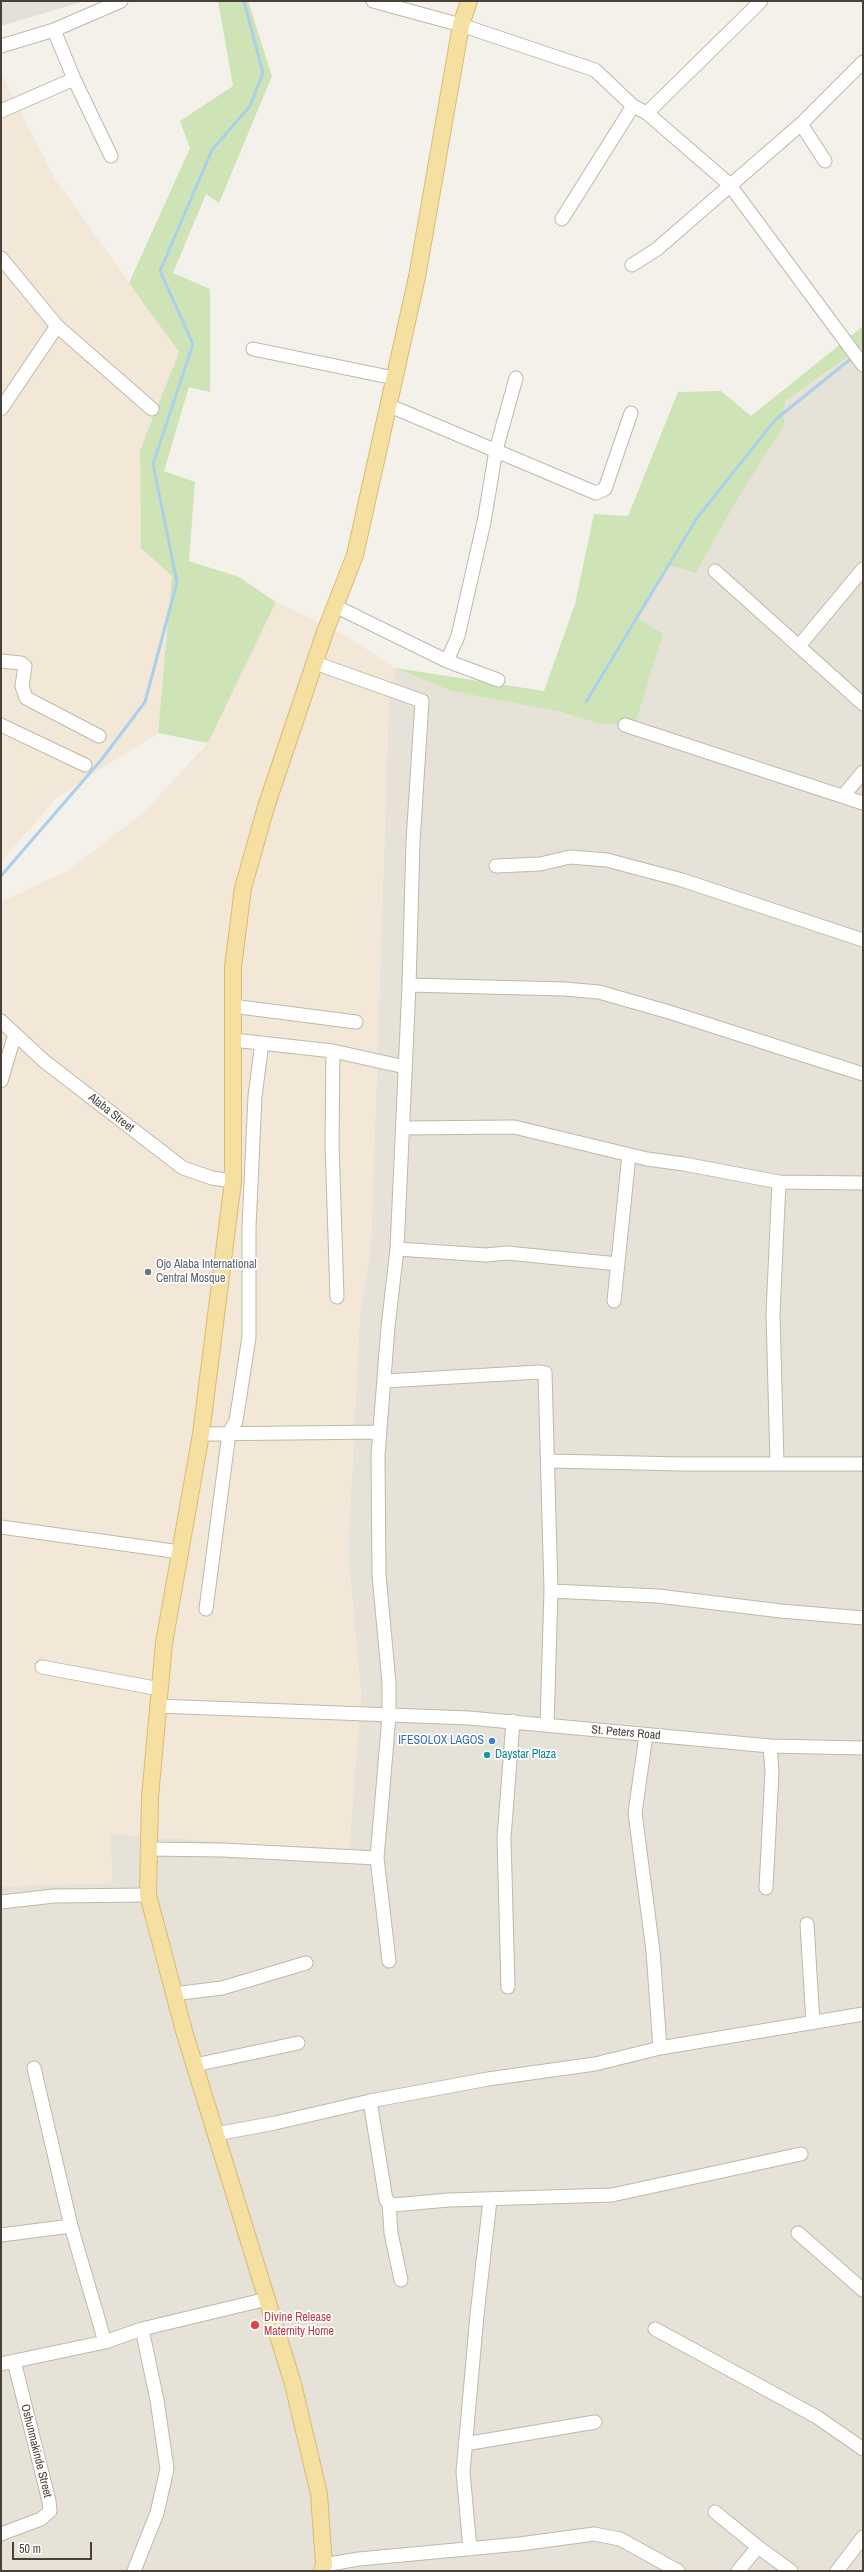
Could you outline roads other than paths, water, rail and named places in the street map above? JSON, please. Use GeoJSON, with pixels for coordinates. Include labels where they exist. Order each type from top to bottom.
{"type":"FeatureCollection","features":[{"type":"Feature","properties":{"kind":"main road"},"geometry":{"type":"LineString","coordinates":[[323,2568],[319,2494],[293,2384],[173,1994],[148,1895],[147,1849],[164,1643],[201,1434],[233,1182],[233,967],[243,888],[266,807],[325,632],[335,610],[355,555],[390,406],[394,378],[417,276],[461,25],[469,1]]}},
{"type":"Feature","properties":{"kind":"street"},"geometry":{"type":"LineString","coordinates":[[1,46],[54,30],[121,1]]}},
{"type":"Feature","properties":{"kind":"street"},"geometry":{"type":"LineString","coordinates":[[373,1],[461,25],[595,70],[633,106],[647,113],[729,184],[863,365]]}},
{"type":"Feature","properties":{"kind":"street"},"geometry":{"type":"LineString","coordinates":[[647,113],[761,1]]}},
{"type":"Feature","properties":{"kind":"street"},"geometry":{"type":"LineString","coordinates":[[54,30],[74,79],[111,156]]}},
{"type":"Feature","properties":{"kind":"street"},"geometry":{"type":"LineString","coordinates":[[632,265],[657,249],[729,184],[801,124],[863,62]]}},
{"type":"Feature","properties":{"kind":"street"},"geometry":{"type":"LineString","coordinates":[[1,111],[74,79]]}},
{"type":"Feature","properties":{"kind":"street"},"geometry":{"type":"LineString","coordinates":[[562,219],[633,106]]}},
{"type":"Feature","properties":{"kind":"street"},"geometry":{"type":"LineString","coordinates":[[801,124],[825,161]]}},
{"type":"Feature","properties":{"kind":"street"},"geometry":{"type":"LineString","coordinates":[[1,258],[57,326],[152,409]]}},
{"type":"Feature","properties":{"kind":"street"},"geometry":{"type":"LineString","coordinates":[[1,409],[57,326]]}},
{"type":"Feature","properties":{"kind":"street"},"geometry":{"type":"LineString","coordinates":[[253,349],[394,378]]}},
{"type":"Feature","properties":{"kind":"street"},"geometry":{"type":"LineString","coordinates":[[447,660],[460,628],[487,507],[496,450],[516,378]]}},
{"type":"Feature","properties":{"kind":"street"},"geometry":{"type":"LineString","coordinates":[[390,406],[596,492],[601,492],[605,489],[631,412]]}},
{"type":"Feature","properties":{"kind":"street"},"geometry":{"type":"LineString","coordinates":[[799,646],[863,570]]}},
{"type":"Feature","properties":{"kind":"street"},"geometry":{"type":"LineString","coordinates":[[714,571],[863,704]]}},
{"type":"Feature","properties":{"kind":"street"},"geometry":{"type":"LineString","coordinates":[[335,610],[447,660],[498,680]]}},
{"type":"Feature","properties":{"kind":"street"},"geometry":{"type":"LineString","coordinates":[[1,661],[21,663],[24,666],[22,686],[26,698],[99,736]]}},
{"type":"Feature","properties":{"kind":"street"},"geometry":{"type":"LineString","coordinates":[[315,663],[422,701],[413,842],[409,985],[397,1249],[388,1327],[385,1382],[378,1455],[378,1575],[389,1683],[389,1716],[377,1858],[389,1961]]}},
{"type":"Feature","properties":{"kind":"street"},"geometry":{"type":"LineString","coordinates":[[1,725],[85,765]]}},
{"type":"Feature","properties":{"kind":"street"},"geometry":{"type":"LineString","coordinates":[[625,725],[844,795],[863,803]]}},
{"type":"Feature","properties":{"kind":"street"},"geometry":{"type":"LineString","coordinates":[[844,795],[863,772]]}},
{"type":"Feature","properties":{"kind":"street"},"geometry":{"type":"LineString","coordinates":[[496,866],[540,864],[570,857],[607,860],[682,880],[863,940]]}},
{"type":"Feature","properties":{"kind":"street"},"geometry":{"type":"LineString","coordinates":[[409,985],[564,989],[598,992],[669,1012],[863,1074]]}},
{"type":"Feature","properties":{"kind":"street"},"geometry":{"type":"LineString","coordinates":[[232,1006],[356,1022]]}},
{"type":"Feature","properties":{"kind":"street","name":"Alaba Street"},"geometry":{"type":"LineString","coordinates":[[1,1021],[65,1078],[183,1168],[212,1178],[233,1182]]}},
{"type":"Feature","properties":{"kind":"street"},"geometry":{"type":"LineString","coordinates":[[1,1081],[15,1034]]}},
{"type":"Feature","properties":{"kind":"street"},"geometry":{"type":"LineString","coordinates":[[233,1040],[333,1051],[405,1066]]}},
{"type":"Feature","properties":{"kind":"street"},"geometry":{"type":"LineString","coordinates":[[206,1609],[230,1433],[236,1421],[249,1337],[248,1227],[255,1096],[262,1043]]}},
{"type":"Feature","properties":{"kind":"street"},"geometry":{"type":"LineString","coordinates":[[333,1051],[332,1144],[337,1297]]}},
{"type":"Feature","properties":{"kind":"street"},"geometry":{"type":"LineString","coordinates":[[403,1128],[514,1127],[629,1155],[779,1182],[863,1183]]}},
{"type":"Feature","properties":{"kind":"street"},"geometry":{"type":"LineString","coordinates":[[614,1301],[629,1155]]}},
{"type":"Feature","properties":{"kind":"street"},"geometry":{"type":"LineString","coordinates":[[777,1464],[773,1313],[779,1182]]}},
{"type":"Feature","properties":{"kind":"street"},"geometry":{"type":"LineString","coordinates":[[397,1249],[486,1255],[507,1253],[618,1264]]}},
{"type":"Feature","properties":{"kind":"street"},"geometry":{"type":"LineString","coordinates":[[385,1382],[539,1372],[546,1373],[550,1461],[551,1591],[547,1725]]}},
{"type":"Feature","properties":{"kind":"street"},"geometry":{"type":"LineString","coordinates":[[201,1434],[380,1432]]}},
{"type":"Feature","properties":{"kind":"street"},"geometry":{"type":"LineString","coordinates":[[550,1461],[863,1464]]}},
{"type":"Feature","properties":{"kind":"street"},"geometry":{"type":"LineString","coordinates":[[1,1527],[180,1552]]}},
{"type":"Feature","properties":{"kind":"street"},"geometry":{"type":"LineString","coordinates":[[551,1591],[658,1596],[781,1611],[863,1618]]}},
{"type":"Feature","properties":{"kind":"street"},"geometry":{"type":"LineString","coordinates":[[42,1667],[160,1689]]}},
{"type":"Feature","properties":{"kind":"street","name":"St. Peters Road"},"geometry":{"type":"LineString","coordinates":[[158,1706],[389,1716],[405,1714],[513,1721],[770,1746],[863,1748]]}},
{"type":"Feature","properties":{"kind":"street"},"geometry":{"type":"LineString","coordinates":[[508,1987],[504,1838],[513,1721]]}},
{"type":"Feature","properties":{"kind":"street"},"geometry":{"type":"LineString","coordinates":[[646,1735],[635,1813],[653,1951],[660,2048]]}},
{"type":"Feature","properties":{"kind":"street"},"geometry":{"type":"LineString","coordinates":[[766,1888],[772,1772],[770,1746]]}},
{"type":"Feature","properties":{"kind":"street"},"geometry":{"type":"LineString","coordinates":[[147,1849],[222,1850],[377,1858]]}},
{"type":"Feature","properties":{"kind":"street"},"geometry":{"type":"LineString","coordinates":[[1,1902],[54,1896],[148,1895]]}},
{"type":"Feature","properties":{"kind":"street"},"geometry":{"type":"LineString","coordinates":[[808,1924],[813,2023]]}},
{"type":"Feature","properties":{"kind":"street"},"geometry":{"type":"LineString","coordinates":[[173,1994],[222,1988],[306,1963]]}},
{"type":"Feature","properties":{"kind":"street"},"geometry":{"type":"LineString","coordinates":[[216,2134],[275,2123],[370,2101],[488,2079],[595,2064],[660,2048],[863,2014]]}},
{"type":"Feature","properties":{"kind":"street"},"geometry":{"type":"LineString","coordinates":[[195,2065],[298,2044]]}},
{"type":"Feature","properties":{"kind":"street"},"geometry":{"type":"LineString","coordinates":[[34,2068],[71,2226],[105,2342]]}},
{"type":"Feature","properties":{"kind":"street"},"geometry":{"type":"LineString","coordinates":[[370,2101],[386,2200],[393,2205],[612,2195],[801,2154]]}},
{"type":"Feature","properties":{"kind":"street"},"geometry":{"type":"LineString","coordinates":[[470,2549],[463,2472],[490,2200]]}},
{"type":"Feature","properties":{"kind":"street"},"geometry":{"type":"LineString","coordinates":[[389,2202],[391,2233],[401,2280]]}},
{"type":"Feature","properties":{"kind":"street"},"geometry":{"type":"LineString","coordinates":[[1,2235],[71,2226]]}},
{"type":"Feature","properties":{"kind":"street"},"geometry":{"type":"LineString","coordinates":[[798,2233],[863,2290]]}},
{"type":"Feature","properties":{"kind":"street"},"geometry":{"type":"LineString","coordinates":[[1,2364],[105,2342],[142,2329],[267,2299]]}},
{"type":"Feature","properties":{"kind":"street"},"geometry":{"type":"LineString","coordinates":[[134,2571],[157,2512],[167,2469],[157,2400],[142,2329]]}},
{"type":"Feature","properties":{"kind":"street"},"geometry":{"type":"LineString","coordinates":[[655,2329],[817,2417],[863,2449]]}},
{"type":"Feature","properties":{"kind":"street","name":"Oshunmakinde Street"},"geometry":{"type":"LineString","coordinates":[[1,2534],[41,2519],[50,2511],[49,2500],[14,2361]]}},
{"type":"Feature","properties":{"kind":"street"},"geometry":{"type":"LineString","coordinates":[[465,2444],[595,2422]]}},
{"type":"Feature","properties":{"kind":"street"},"geometry":{"type":"LineString","coordinates":[[715,2512],[758,2547],[791,2571]]}},
{"type":"Feature","properties":{"kind":"street"},"geometry":{"type":"LineString","coordinates":[[323,2568],[359,2559],[470,2549],[594,2534],[620,2539],[678,2571]]}},
{"type":"Feature","properties":{"kind":"street"},"geometry":{"type":"LineString","coordinates":[[837,2571],[863,2537]]}},
{"type":"Feature","properties":{"kind":"street"},"geometry":{"type":"LineString","coordinates":[[738,2571],[758,2547]]}},
{"type":"Feature","properties":{"kind":"waterway"},"geometry":{"type":"LineString","coordinates":[[1,876],[102,759],[145,702],[177,582],[153,464],[193,344],[160,271],[212,150],[250,106],[263,73],[244,1]]}},
{"type":"Feature","properties":{"kind":"waterway"},"geometry":{"type":"LineString","coordinates":[[586,702],[697,518],[775,420],[853,357]]}},
{"type":"Feature","properties":{"kind":"place","name":"Ojo Alaba International Central Mosque"},"geometry":{"type":"Point","coordinates":[148,1272]}},
{"type":"Feature","properties":{"kind":"place","name":"IFESOLOX LAGOS"},"geometry":{"type":"Point","coordinates":[492,1741]}},
{"type":"Feature","properties":{"kind":"place","name":"Daystar Plaza"},"geometry":{"type":"Point","coordinates":[487,1755]}},
{"type":"Feature","properties":{"kind":"place","name":"Divine Release Maternity Home"},"geometry":{"type":"Point","coordinates":[255,2325]}}]}
